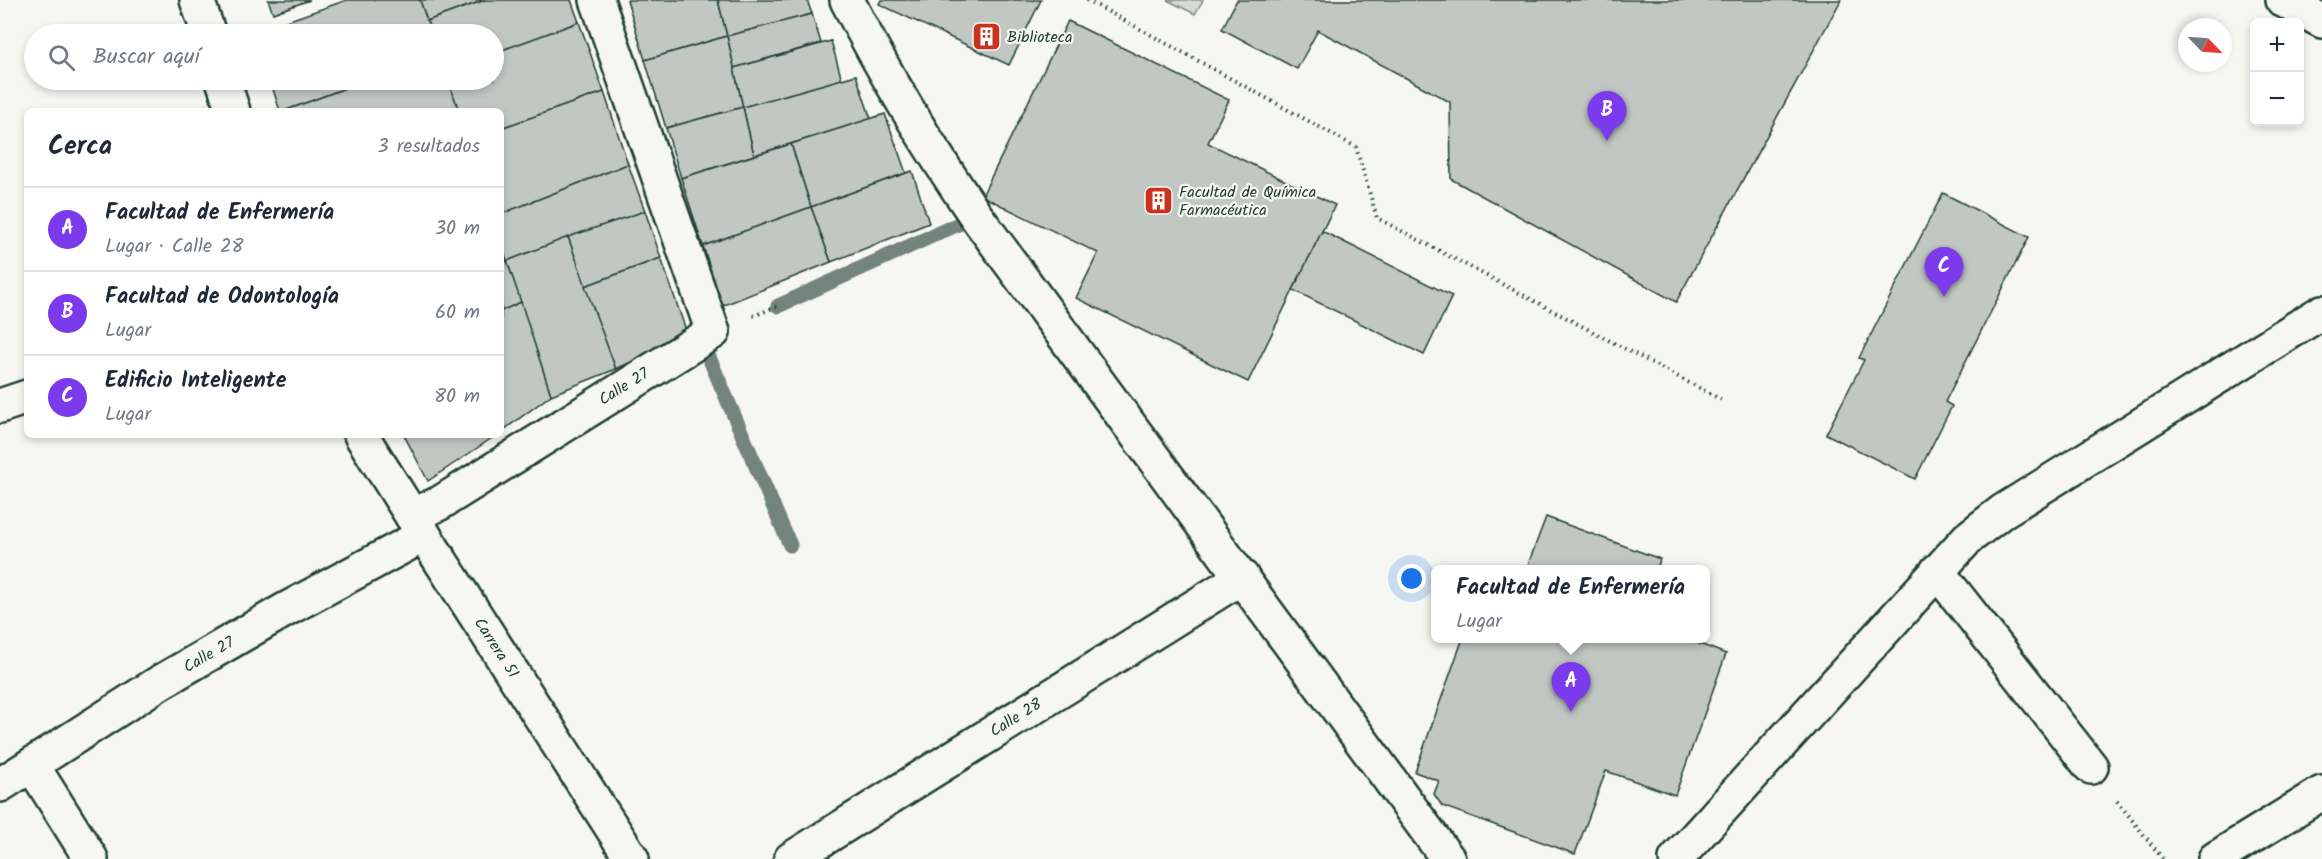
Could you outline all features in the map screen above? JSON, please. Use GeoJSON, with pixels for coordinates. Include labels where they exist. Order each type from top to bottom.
{"type":"FeatureCollection","features":[{"type":"Feature","properties":{"kind":"street"},"geometry":{"type":"LineString","coordinates":[[197,0],[205,24]]}},
{"type":"Feature","properties":{"kind":"street","name":"Calle 27"},"geometry":{"type":"LineString","coordinates":[[0,785],[168,678],[285,610],[418,526],[440,503],[713,332],[597,0]]}},
{"type":"Feature","properties":{"kind":"street"},"geometry":{"type":"LineString","coordinates":[[847,0],[894,88],[935,157],[976,216],[1448,859]]}},
{"type":"Feature","properties":{"kind":"street"},"geometry":{"type":"LineString","coordinates":[[2283,0],[2322,21]]}},
{"type":"Feature","properties":{"kind":"street"},"geometry":{"type":"LineString","coordinates":[[226,90],[232,108]]}},
{"type":"Feature","properties":{"kind":"street"},"geometry":{"type":"LineString","coordinates":[[1676,859],[1968,538],[2003,511],[2322,312]]}},
{"type":"Feature","properties":{"kind":"street"},"geometry":{"type":"LineString","coordinates":[[0,405],[24,398]]}},
{"type":"Feature","properties":{"kind":"street","name":"Carrera 51"},"geometry":{"type":"LineString","coordinates":[[364,438],[632,859]]}},
{"type":"Feature","properties":{"kind":"street"},"geometry":{"type":"LineString","coordinates":[[1936,571],[2091,767]]}},
{"type":"Feature","properties":{"kind":"street","name":"Calle 28"},"geometry":{"type":"LineString","coordinates":[[791,859],[1242,577]]}},
{"type":"Feature","properties":{"kind":"street"},"geometry":{"type":"LineString","coordinates":[[32,765],[91,859]]}},
{"type":"Feature","properties":{"kind":"street"},"geometry":{"type":"LineString","coordinates":[[2215,859],[2322,793]]}},
{"type":"Feature","properties":{"kind":"path"},"geometry":{"type":"LineString","coordinates":[[1087,0],[1356,147],[1377,218],[1722,399]]}},
{"type":"Feature","properties":{"kind":"path"},"geometry":{"type":"LineString","coordinates":[[2091,767],[2163,859]]}},
{"type":"Feature","properties":{"kind":"shaded area"},"geometry":{"type":"Polygon","coordinates":[[[1167,0],[1203,0],[1195,14],[1167,0]]]}},
{"type":"Feature","properties":{"kind":"building"},"geometry":{"type":"Polygon","coordinates":[[[268,0],[310,0],[273,13],[268,0]]]}},
{"type":"Feature","properties":{"kind":"building"},"geometry":{"type":"Polygon","coordinates":[[[347,0],[420,0],[428,24],[278,24],[347,0]]]}},
{"type":"Feature","properties":{"kind":"building"},"geometry":{"type":"Polygon","coordinates":[[[420,0],[485,0],[427,21],[420,0]]]}},
{"type":"Feature","properties":{"kind":"building"},"geometry":{"type":"Polygon","coordinates":[[[485,0],[571,0],[579,22],[504,49],[504,24],[428,24],[427,21],[485,0]]]}},
{"type":"Feature","properties":{"kind":"building"},"geometry":{"type":"Polygon","coordinates":[[[627,0],[718,0],[727,36],[645,60],[627,0]]]}},
{"type":"Feature","properties":{"kind":"building"},"geometry":{"type":"Polygon","coordinates":[[[718,0],[807,0],[812,14],[727,36],[718,0]]]}},
{"type":"Feature","properties":{"kind":"building","name":"Biblioteca"},"geometry":{"type":"Polygon","coordinates":[[[881,0],[1041,0],[1009,65],[879,4],[881,0]]]}},
{"type":"Feature","properties":{"kind":"building"},"geometry":{"type":"Polygon","coordinates":[[[1237,0],[1841,0],[1676,302],[1451,179],[1450,102],[1318,30],[1297,69],[1222,29],[1237,0]]]}},
{"type":"Feature","properties":{"kind":"building"},"geometry":{"type":"Polygon","coordinates":[[[812,14],[821,43],[734,68],[727,36],[812,14]]]}},
{"type":"Feature","properties":{"kind":"building","name":"Facultad de Química Farmacéutica"},"geometry":{"type":"Polygon","coordinates":[[[1068,21],[1229,100],[1208,143],[1335,205],[1248,382],[1076,298],[1098,253],[982,196],[1068,21]]]}},
{"type":"Feature","properties":{"kind":"building"},"geometry":{"type":"Polygon","coordinates":[[[579,22],[604,92],[504,127],[504,108],[458,108],[452,90],[504,90],[504,49],[579,22]]]}},
{"type":"Feature","properties":{"kind":"building"},"geometry":{"type":"Polygon","coordinates":[[[727,36],[743,107],[666,128],[645,60],[727,36]]]}},
{"type":"Feature","properties":{"kind":"building"},"geometry":{"type":"Polygon","coordinates":[[[831,41],[842,80],[743,107],[734,68],[831,41]]]}},
{"type":"Feature","properties":{"kind":"building"},"geometry":{"type":"Polygon","coordinates":[[[856,75],[871,119],[754,155],[743,107],[856,75]]]}},
{"type":"Feature","properties":{"kind":"building"},"geometry":{"type":"Polygon","coordinates":[[[273,90],[340,90],[292,108],[279,108],[273,90]]]}},
{"type":"Feature","properties":{"kind":"building"},"geometry":{"type":"Polygon","coordinates":[[[340,90],[452,90],[458,108],[292,108],[340,90]]]}},
{"type":"Feature","properties":{"kind":"building"},"geometry":{"type":"Polygon","coordinates":[[[604,92],[628,164],[504,213],[504,127],[604,92]]]}},
{"type":"Feature","properties":{"kind":"building"},"geometry":{"type":"Polygon","coordinates":[[[743,107],[754,155],[681,178],[666,128],[743,107]]]}},
{"type":"Feature","properties":{"kind":"building"},"geometry":{"type":"Polygon","coordinates":[[[885,114],[906,173],[811,207],[791,144],[885,114]]]}},
{"type":"Feature","properties":{"kind":"building"},"geometry":{"type":"Polygon","coordinates":[[[791,144],[811,207],[703,246],[681,178],[791,144]]]}},
{"type":"Feature","properties":{"kind":"building"},"geometry":{"type":"Polygon","coordinates":[[[628,164],[645,211],[507,261],[504,252],[504,213],[628,164]]]}},
{"type":"Feature","properties":{"kind":"building"},"geometry":{"type":"Polygon","coordinates":[[[912,171],[929,223],[831,262],[811,207],[912,171]]]}},
{"type":"Feature","properties":{"kind":"building"},"geometry":{"type":"Polygon","coordinates":[[[1943,193],[2029,237],[1945,402],[1952,406],[1915,479],[1826,434],[1864,360],[1859,358],[1943,193]]]}},
{"type":"Feature","properties":{"kind":"building"},"geometry":{"type":"Polygon","coordinates":[[[811,207],[831,262],[722,306],[703,246],[811,207]]]}},
{"type":"Feature","properties":{"kind":"building"},"geometry":{"type":"Polygon","coordinates":[[[645,211],[661,258],[585,286],[568,237],[645,211]]]}},
{"type":"Feature","properties":{"kind":"building"},"geometry":{"type":"Polygon","coordinates":[[[1322,231],[1452,296],[1424,355],[1293,290],[1322,231]]]}},
{"type":"Feature","properties":{"kind":"building"},"geometry":{"type":"Polygon","coordinates":[[[568,237],[616,369],[551,395],[507,261],[568,237]]]}},
{"type":"Feature","properties":{"kind":"building"},"geometry":{"type":"Polygon","coordinates":[[[661,258],[688,336],[616,369],[585,286],[661,258]]]}},
{"type":"Feature","properties":{"kind":"building"},"geometry":{"type":"Polygon","coordinates":[[[507,261],[521,302],[504,310],[504,262],[507,261]]]}},
{"type":"Feature","properties":{"kind":"building"},"geometry":{"type":"Polygon","coordinates":[[[521,302],[551,395],[504,430],[504,310],[521,302]]]}},
{"type":"Feature","properties":{"kind":"building"},"geometry":{"type":"Polygon","coordinates":[[[406,438],[492,438],[428,481],[406,438]]]}},
{"type":"Feature","properties":{"kind":"building"},"geometry":{"type":"Polygon","coordinates":[[[1546,517],[1660,559],[1658,565],[1528,565],[1546,517]]]}},
{"type":"Feature","properties":{"kind":"building"},"geometry":{"type":"Polygon","coordinates":[[[1461,643],[1697,643],[1726,654],[1675,795],[1606,771],[1575,854],[1442,806],[1434,794],[1439,781],[1415,772],[1461,643]]]}},
{"type":"Feature","properties":{"kind":"waterway"},"geometry":{"type":"LineString","coordinates":[[778,306],[976,216]]}},
{"type":"Feature","properties":{"kind":"waterway"},"geometry":{"type":"LineString","coordinates":[[701,339],[790,545]]}},
{"type":"Feature","properties":{"kind":"place","name":"Biblioteca"},"geometry":{"type":"Point","coordinates":[986,37]}},
{"type":"Feature","properties":{"kind":"place","name":"Facultad de Odontología"},"geometry":{"type":"Point","coordinates":[1607,141]}},
{"type":"Feature","properties":{"kind":"place","name":"Facultad de Química Farmacéutica"},"geometry":{"type":"Point","coordinates":[1158,201]}},
{"type":"Feature","properties":{"kind":"place","name":"Edificio Inteligente"},"geometry":{"type":"Point","coordinates":[1944,297]}},
{"type":"Feature","properties":{"kind":"place","name":"Facultad de Enfermería"},"geometry":{"type":"Point","coordinates":[1571,712]}}]}
